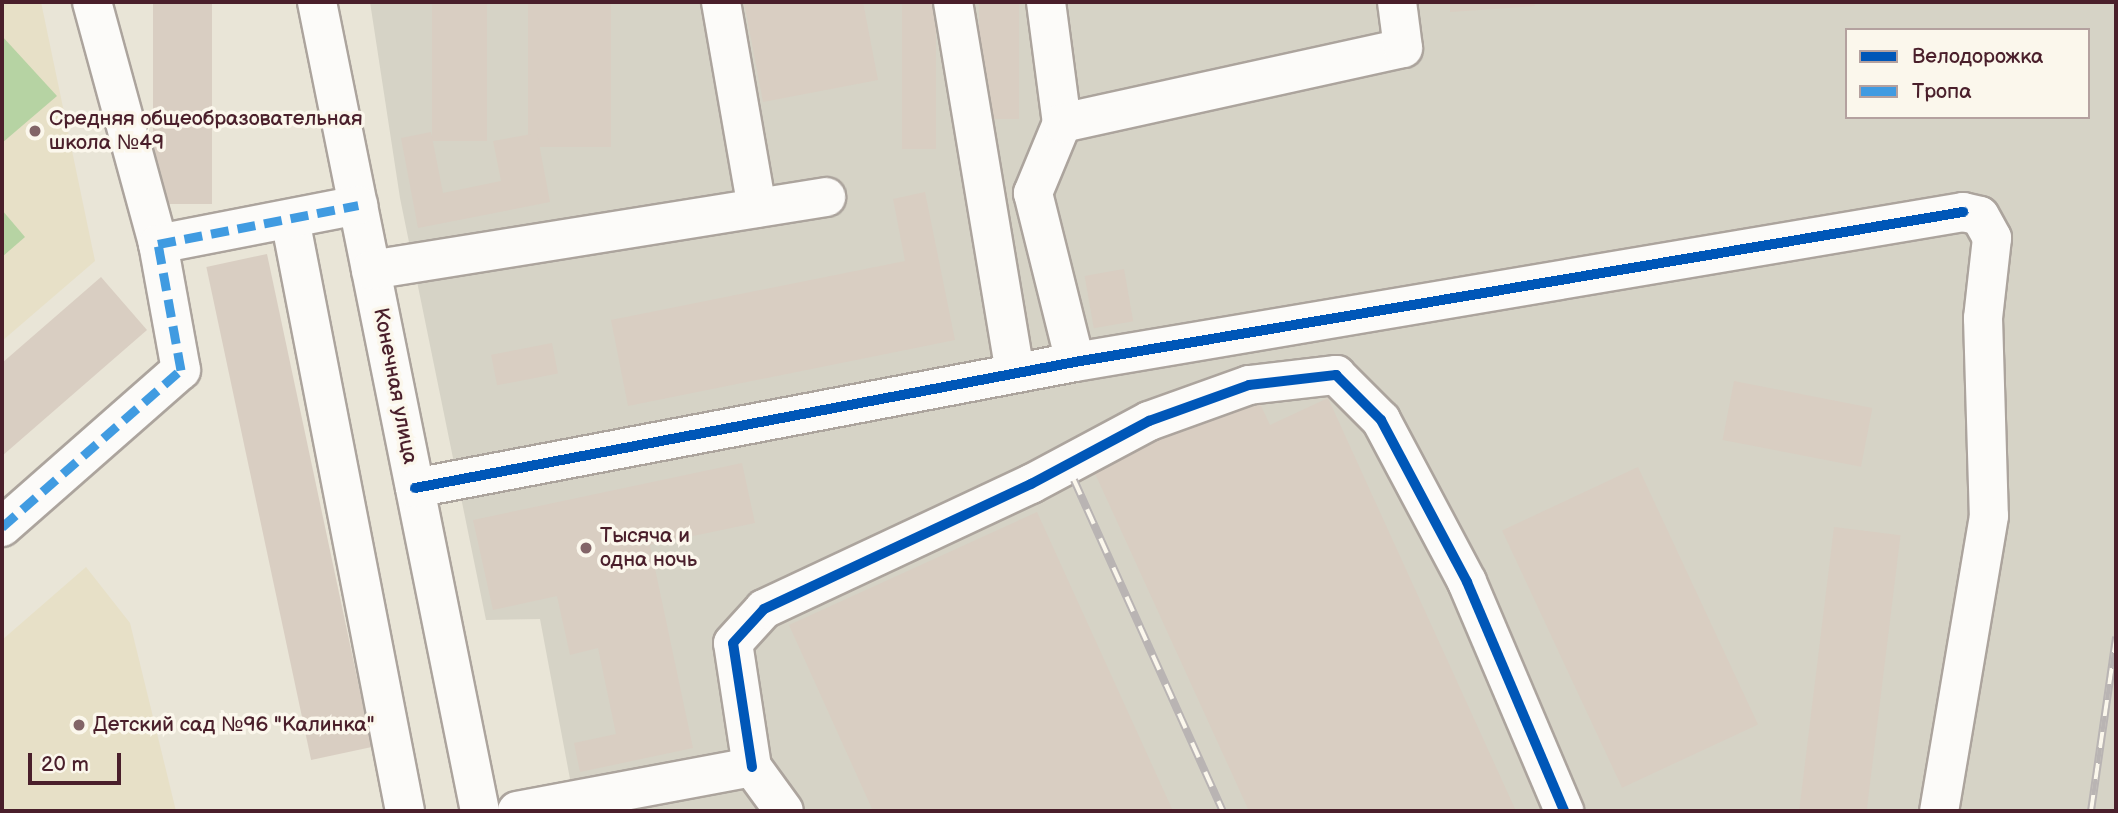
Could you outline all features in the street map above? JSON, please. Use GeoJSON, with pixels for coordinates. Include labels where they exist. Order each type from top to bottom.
{"type":"FeatureCollection","features":[{"type":"Feature","properties":{"kind":"street"},"geometry":{"type":"LineString","coordinates":[[2,527],[181,370],[158,244],[92,2]]}},
{"type":"Feature","properties":{"kind":"street","name":"Конечная улица"},"geometry":{"type":"LineString","coordinates":[[317,2],[480,811]]}},
{"type":"Feature","properties":{"kind":"street"},"geometry":{"type":"LineString","coordinates":[[721,2],[757,208]]}},
{"type":"Feature","properties":{"kind":"street"},"geometry":{"type":"LineString","coordinates":[[953,2],[1015,373]]}},
{"type":"Feature","properties":{"kind":"street"},"geometry":{"type":"LineString","coordinates":[[1046,2],[1062,123],[1033,193],[1075,362]]}},
{"type":"Feature","properties":{"kind":"street"},"geometry":{"type":"LineString","coordinates":[[1062,123],[1403,48],[1397,2]]}},
{"type":"Feature","properties":{"kind":"street"},"geometry":{"type":"LineString","coordinates":[[371,270],[826,197]]}},
{"type":"Feature","properties":{"kind":"street"},"geometry":{"type":"LineString","coordinates":[[158,244],[358,205]]}},
{"type":"Feature","properties":{"kind":"street"},"geometry":{"type":"LineString","coordinates":[[415,488],[1075,362],[1963,212],[1980,216],[1992,238],[1983,318],[1989,516],[1939,811]]}},
{"type":"Feature","properties":{"kind":"street"},"geometry":{"type":"LineString","coordinates":[[290,219],[405,811]]}},
{"type":"Feature","properties":{"kind":"street"},"geometry":{"type":"LineString","coordinates":[[784,811],[752,767],[733,643],[764,609],[1031,484],[1149,421],[1249,385],[1336,375],[1381,420],[1467,582],[1563,811]]}},
{"type":"Feature","properties":{"kind":"street"},"geometry":{"type":"LineString","coordinates":[[517,811],[752,767]]}},
{"type":"Feature","properties":{"kind":"shaded area","name":"Средняя общеобразовательная школа №49"},"geometry":{"type":"Polygon","coordinates":[[[2,2],[41,2],[95,261],[2,341],[2,2]]]}},
{"type":"Feature","properties":{"kind":"shaded area"},"geometry":{"type":"Polygon","coordinates":[[[370,2],[2116,2],[2116,811],[576,811],[540,619],[486,620],[400,198],[370,2]]]}},
{"type":"Feature","properties":{"kind":"shaded area","name":"Детский сад №96 \"Калинка\""},"geometry":{"type":"Polygon","coordinates":[[[86,567],[130,623],[176,811],[2,811],[2,640],[86,567]]]}},
{"type":"Feature","properties":{"kind":"green space"},"geometry":{"type":"Polygon","coordinates":[[[2,36],[57,96],[2,143],[2,36]]]}},
{"type":"Feature","properties":{"kind":"green space"},"geometry":{"type":"Polygon","coordinates":[[[2,210],[25,237],[2,257],[2,210]]]}},
{"type":"Feature","properties":{"kind":"building"},"geometry":{"type":"Polygon","coordinates":[[[153,2],[212,2],[212,204],[153,204],[153,2]]]}},
{"type":"Feature","properties":{"kind":"building"},"geometry":{"type":"Polygon","coordinates":[[[432,2],[487,2],[487,141],[432,141],[432,2]]]}},
{"type":"Feature","properties":{"kind":"building"},"geometry":{"type":"Polygon","coordinates":[[[528,2],[611,2],[611,147],[528,147],[528,2]]]}},
{"type":"Feature","properties":{"kind":"building"},"geometry":{"type":"Polygon","coordinates":[[[744,2],[863,2],[878,80],[763,102],[744,2]]]}},
{"type":"Feature","properties":{"kind":"building"},"geometry":{"type":"Polygon","coordinates":[[[902,2],[936,2],[936,149],[902,149],[902,2]]]}},
{"type":"Feature","properties":{"kind":"building"},"geometry":{"type":"Polygon","coordinates":[[[979,2],[1019,2],[1019,119],[979,119],[979,2]]]}},
{"type":"Feature","properties":{"kind":"building"},"geometry":{"type":"Polygon","coordinates":[[[1450,2],[1534,2],[1535,6],[1450,12],[1450,2]]]}},
{"type":"Feature","properties":{"kind":"building"},"geometry":{"type":"Polygon","coordinates":[[[431,132],[443,193],[501,181],[493,141],[537,133],[550,202],[418,228],[401,138],[431,132]]]}},
{"type":"Feature","properties":{"kind":"building"},"geometry":{"type":"Polygon","coordinates":[[[925,192],[955,340],[628,406],[611,320],[905,261],[893,199],[925,192]]]}},
{"type":"Feature","properties":{"kind":"building"},"geometry":{"type":"Polygon","coordinates":[[[267,254],[372,747],[311,760],[206,267],[267,254]]]}},
{"type":"Feature","properties":{"kind":"building"},"geometry":{"type":"Polygon","coordinates":[[[1124,269],[1133,321],[1094,328],[1085,276],[1124,269]]]}},
{"type":"Feature","properties":{"kind":"building"},"geometry":{"type":"Polygon","coordinates":[[[101,277],[147,330],[2,456],[2,363],[101,277]]]}},
{"type":"Feature","properties":{"kind":"building"},"geometry":{"type":"Polygon","coordinates":[[[552,343],[558,373],[497,385],[491,355],[552,343]]]}},
{"type":"Feature","properties":{"kind":"building"},"geometry":{"type":"Polygon","coordinates":[[[1734,381],[1872,408],[1861,467],[1723,440],[1734,381]]]}},
{"type":"Feature","properties":{"kind":"building"},"geometry":{"type":"Polygon","coordinates":[[[1256,395],[1270,425],[1328,398],[1516,811],[1249,811],[1093,469],[1256,395]]]}},
{"type":"Feature","properties":{"kind":"building"},"geometry":{"type":"Polygon","coordinates":[[[742,463],[755,523],[650,545],[693,748],[580,772],[574,743],[616,734],[598,648],[570,655],[557,596],[493,610],[473,520],[742,463]]]}},
{"type":"Feature","properties":{"kind":"building"},"geometry":{"type":"Polygon","coordinates":[[[1638,467],[1758,724],[1622,788],[1502,530],[1638,467]]]}},
{"type":"Feature","properties":{"kind":"building"},"geometry":{"type":"Polygon","coordinates":[[[1037,512],[1173,811],[873,811],[789,625],[1037,512]]]}},
{"type":"Feature","properties":{"kind":"building"},"geometry":{"type":"Polygon","coordinates":[[[1834,527],[1901,535],[1867,811],[1799,811],[1834,527]]]}},
{"type":"Feature","properties":{"kind":"railway"},"geometry":{"type":"LineString","coordinates":[[1074,480],[1223,811]]}},
{"type":"Feature","properties":{"kind":"railway"},"geometry":{"type":"LineString","coordinates":[[2091,811],[2116,637]]}},
{"type":"Feature","properties":{"kind":"marked path"},"geometry":{"type":"LineString","coordinates":[[2,527],[181,370],[158,244],[358,205]]}},
{"type":"Feature","properties":{"kind":"cycle path"},"geometry":{"type":"LineString","coordinates":[[415,488],[1075,362],[1963,212]]}},
{"type":"Feature","properties":{"kind":"cycle path"},"geometry":{"type":"LineString","coordinates":[[752,767],[733,643],[764,609],[1031,484],[1149,421],[1249,385],[1336,375],[1381,420],[1467,582],[1564,811]]}},
{"type":"Feature","properties":{"kind":"place","name":"Средняя общеобразовательная школа №49"},"geometry":{"type":"Point","coordinates":[35,131]}},
{"type":"Feature","properties":{"kind":"place","name":"Тысяча и одна ночь"},"geometry":{"type":"Point","coordinates":[586,548]}},
{"type":"Feature","properties":{"kind":"place","name":"Детский сад №96 \"Калинка\""},"geometry":{"type":"Point","coordinates":[79,725]}}]}
